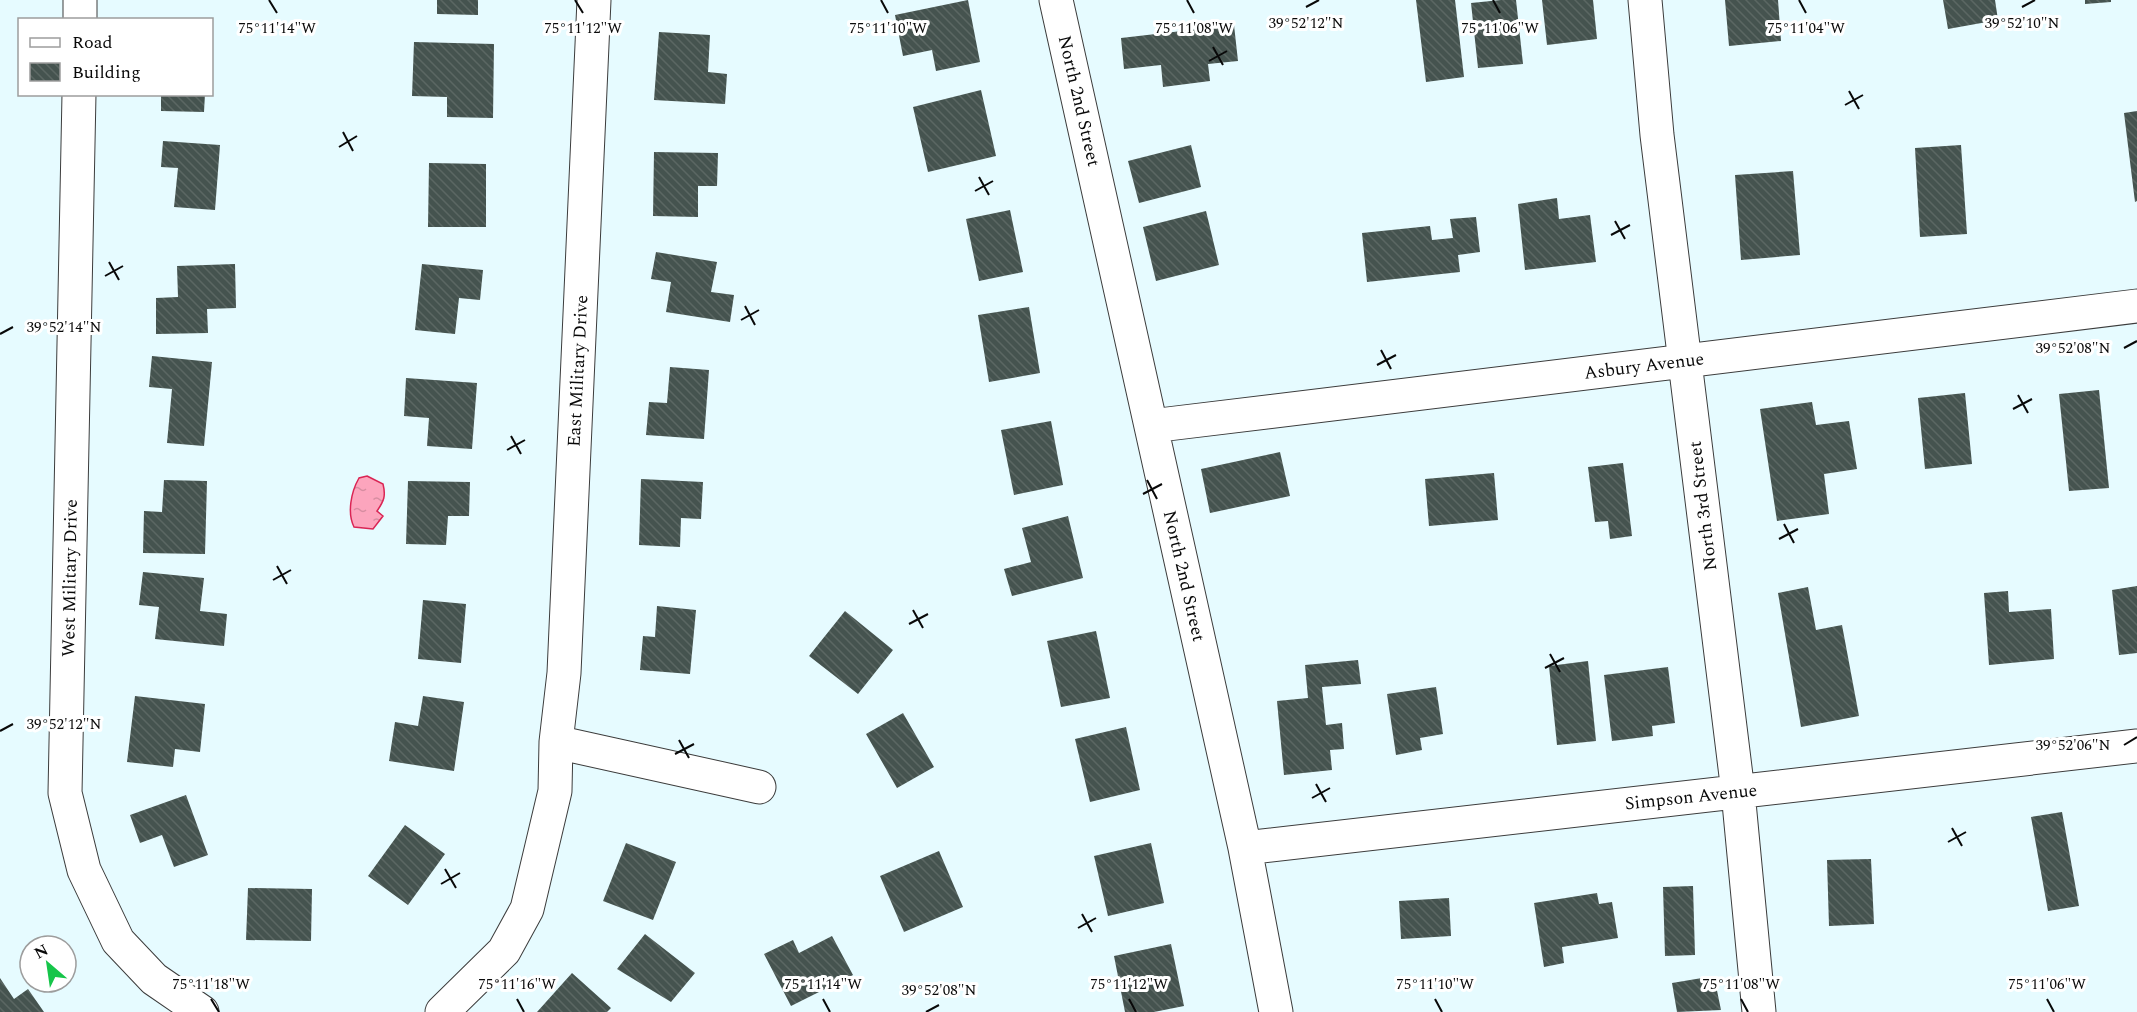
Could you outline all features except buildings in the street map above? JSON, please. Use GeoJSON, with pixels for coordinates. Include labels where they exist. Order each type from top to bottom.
{"type":"FeatureCollection","features":[{"type":"Feature","properties":{"kind":"street"},"geometry":{"type":"LineString","coordinates":[[80,0],[80,18]]}},
{"type":"Feature","properties":{"kind":"street","name":"East Military Drive"},"geometry":{"type":"LineString","coordinates":[[442,1012],[504,951],[527,909],[555,791],[556,742],[564,673],[594,0]]}},
{"type":"Feature","properties":{"kind":"street","name":"North 2nd Street"},"geometry":{"type":"LineString","coordinates":[[1056,0],[1245,848],[1276,1012]]}},
{"type":"Feature","properties":{"kind":"street","name":"North 3rd Street"},"geometry":{"type":"LineString","coordinates":[[1644,0],[1657,135],[1738,792],[1760,1012]]}},
{"type":"Feature","properties":{"kind":"street","name":"West Military Drive"},"geometry":{"type":"LineString","coordinates":[[79,96],[65,793],[84,870],[118,941],[154,979],[202,1012]]}},
{"type":"Feature","properties":{"kind":"street","name":"Asbury Avenue"},"geometry":{"type":"LineString","coordinates":[[1151,426],[2137,306]]}},
{"type":"Feature","properties":{"kind":"street"},"geometry":{"type":"LineString","coordinates":[[556,742],[759,787]]}},
{"type":"Feature","properties":{"kind":"street","name":"Simpson Avenue"},"geometry":{"type":"LineString","coordinates":[[1245,848],[2137,746]]}},
{"type":"Feature","properties":{"kind":"water"},"geometry":{"type":"Polygon","coordinates":[[[367,476],[383,484],[384,492],[383,501],[377,511],[383,516],[373,529],[354,527],[351,515],[351,502],[356,484],[359,478],[367,476]]]}}]}
